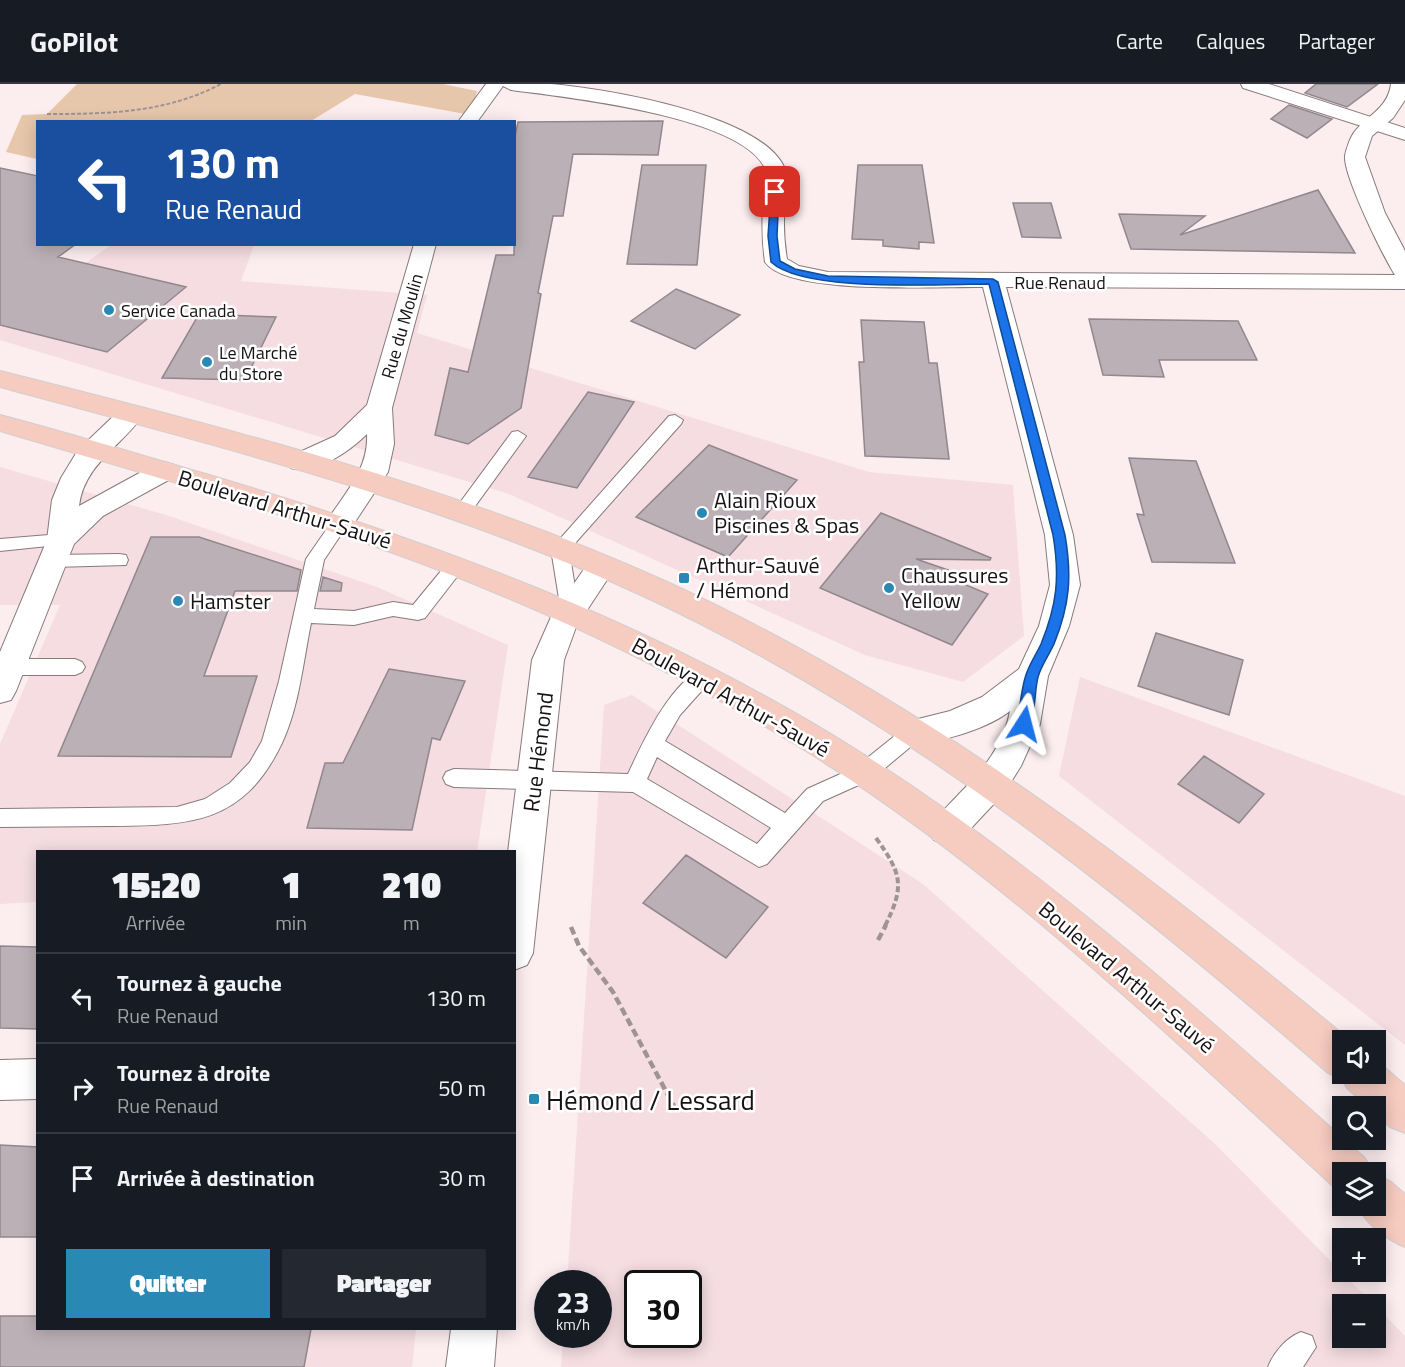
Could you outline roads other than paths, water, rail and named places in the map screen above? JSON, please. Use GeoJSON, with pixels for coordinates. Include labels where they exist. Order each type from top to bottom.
{"type":"FeatureCollection","features":[{"type":"Feature","properties":{"kind":"main road"},"geometry":{"type":"LineString","coordinates":[[0,379],[370,482],[462,512],[656,589],[769,647],[914,732],[992,783],[1131,885],[1332,1051]]}},
{"type":"Feature","properties":{"kind":"main road","name":"Boulevard Arthur-Sauvé"},"geometry":{"type":"LineString","coordinates":[[0,423],[339,524],[457,565],[569,612],[704,677],[864,773],[947,830],[1096,949],[1338,1162]]}},
{"type":"Feature","properties":{"kind":"main road"},"geometry":{"type":"LineString","coordinates":[[1372,1084],[1405,1112]]}},
{"type":"Feature","properties":{"kind":"main road"},"geometry":{"type":"LineString","coordinates":[[1386,1207],[1405,1226]]}},
{"type":"Feature","properties":{"kind":"street"},"geometry":{"type":"LineString","coordinates":[[468,120],[495,84]]}},
{"type":"Feature","properties":{"kind":"street","name":"Rue Renaud"},"geometry":{"type":"LineString","coordinates":[[511,84],[672,111],[741,134],[769,154],[776,171],[772,236],[776,262],[792,272],[828,279],[993,282],[1405,282]]}},
{"type":"Feature","properties":{"kind":"street"},"geometry":{"type":"LineString","coordinates":[[1250,84],[1405,134]]}},
{"type":"Feature","properties":{"kind":"street"},"geometry":{"type":"LineString","coordinates":[[1400,84],[1400,95],[1386,114],[1364,134],[1355,157],[1374,213],[1405,273]]}},
{"type":"Feature","properties":{"kind":"street","name":"Rue du Moulin"},"geometry":{"type":"LineString","coordinates":[[339,524],[370,482],[381,444],[379,408],[424,246]]}},
{"type":"Feature","properties":{"kind":"street"},"geometry":{"type":"LineString","coordinates":[[947,830],[992,783],[1009,757],[1024,724],[1032,676],[1057,616],[1065,585],[1059,535],[993,282]]}},
{"type":"Feature","properties":{"kind":"street","name":"Rue du Moulin"},"geometry":{"type":"LineString","coordinates":[[301,462],[344,442],[379,408]]}},
{"type":"Feature","properties":{"kind":"street"},"geometry":{"type":"LineString","coordinates":[[5,679],[57,551],[66,500],[75,478],[93,451],[131,414]]}},
{"type":"Feature","properties":{"kind":"street"},"geometry":{"type":"LineString","coordinates":[[57,551],[93,509],[164,471]]}},
{"type":"Feature","properties":{"kind":"street","name":"Rue Hémond"},"geometry":{"type":"LineString","coordinates":[[516,923],[520,864],[534,779],[548,660],[569,612],[601,566]]}},
{"type":"Feature","properties":{"kind":"street"},"geometry":{"type":"LineString","coordinates":[[914,732],[956,723],[994,706],[1032,676]]}},
{"type":"Feature","properties":{"kind":"street"},"geometry":{"type":"LineString","coordinates":[[0,1080],[36,1080]]}},
{"type":"Feature","properties":{"kind":"street"},"geometry":{"type":"LineString","coordinates":[[470,1367],[474,1330]]}},
{"type":"Feature","properties":{"kind":"lane"},"geometry":{"type":"LineString","coordinates":[[569,612],[560,549],[675,420]]}},
{"type":"Feature","properties":{"kind":"lane"},"geometry":{"type":"LineString","coordinates":[[462,512],[518,436]]}},
{"type":"Feature","properties":{"kind":"lane"},"geometry":{"type":"LineString","coordinates":[[0,818],[177,816],[200,812],[216,805],[250,779],[272,746],[315,560],[339,524]]}},
{"type":"Feature","properties":{"kind":"lane"},"geometry":{"type":"LineString","coordinates":[[0,545],[119,560]]}},
{"type":"Feature","properties":{"kind":"lane"},"geometry":{"type":"LineString","coordinates":[[303,616],[354,618],[393,609],[418,614],[457,565]]}},
{"type":"Feature","properties":{"kind":"lane"},"geometry":{"type":"LineString","coordinates":[[5,679],[75,667]]}},
{"type":"Feature","properties":{"kind":"lane"},"geometry":{"type":"LineString","coordinates":[[634,783],[673,710],[704,677]]}},
{"type":"Feature","properties":{"kind":"lane"},"geometry":{"type":"LineString","coordinates":[[454,778],[634,783],[649,789],[759,857],[815,795],[864,773],[914,732]]}},
{"type":"Feature","properties":{"kind":"lane"},"geometry":{"type":"LineString","coordinates":[[653,744],[787,826]]}},
{"type":"Feature","properties":{"kind":"place","name":"Service Canada"},"geometry":{"type":"Point","coordinates":[109,310]}},
{"type":"Feature","properties":{"kind":"place","name":"Le Marché du Store"},"geometry":{"type":"Point","coordinates":[207,362]}},
{"type":"Feature","properties":{"kind":"place","name":"Alain Rioux Piscines & Spas"},"geometry":{"type":"Point","coordinates":[702,513]}},
{"type":"Feature","properties":{"kind":"place","name":"Arthur-Sauvé / Hémond"},"geometry":{"type":"Point","coordinates":[684,578]}},
{"type":"Feature","properties":{"kind":"place","name":"Chaussures Yellow"},"geometry":{"type":"Point","coordinates":[889,588]}},
{"type":"Feature","properties":{"kind":"place","name":"Hamster"},"geometry":{"type":"Point","coordinates":[178,601]}},
{"type":"Feature","properties":{"kind":"place","name":"Hémond / Lessard"},"geometry":{"type":"Point","coordinates":[534,1099]}}]}
